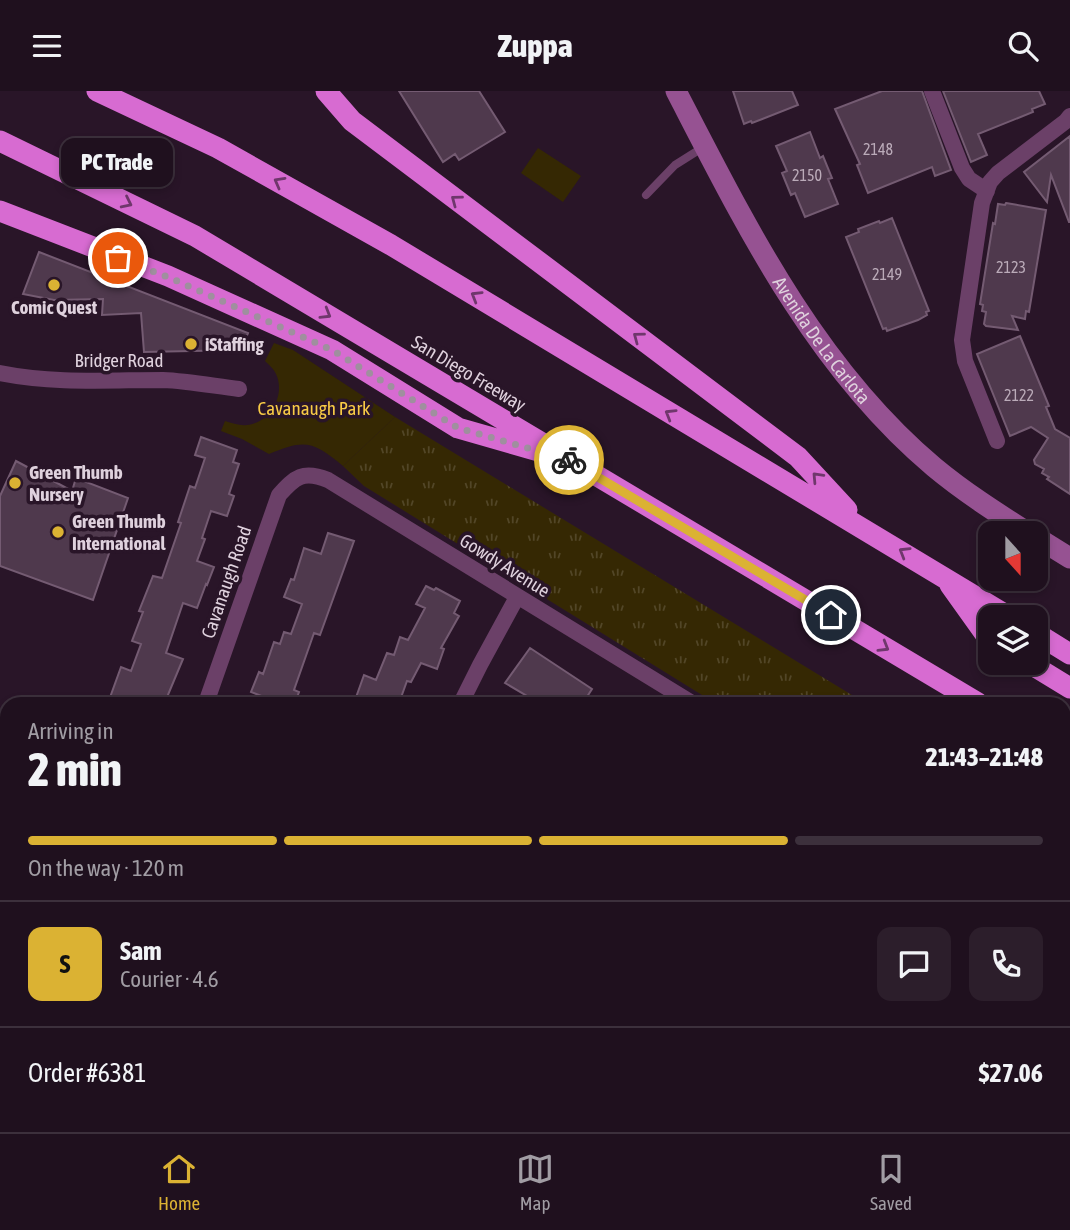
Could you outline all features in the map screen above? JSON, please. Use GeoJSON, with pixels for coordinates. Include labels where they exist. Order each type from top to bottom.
{"type":"FeatureCollection","features":[{"type":"Feature","properties":{"kind":"highway"},"geometry":{"type":"LineString","coordinates":[[97,91],[218,148],[391,245],[990,605]]}},
{"type":"Feature","properties":{"kind":"highway"},"geometry":{"type":"LineString","coordinates":[[326,91],[352,121],[798,457],[863,527]]}},
{"type":"Feature","properties":{"kind":"highway","name":"San Diego Freeway"},"geometry":{"type":"LineString","coordinates":[[0,141],[195,236],[968,697]]}},
{"type":"Feature","properties":{"kind":"highway"},"geometry":{"type":"LineString","coordinates":[[0,211],[168,277],[332,350],[458,428],[574,461]]}},
{"type":"Feature","properties":{"kind":"highway"},"geometry":{"type":"LineString","coordinates":[[944,577],[978,624]]}},
{"type":"Feature","properties":{"kind":"highway"},"geometry":{"type":"LineString","coordinates":[[1048,640],[1070,654]]}},
{"type":"Feature","properties":{"kind":"highway"},"geometry":{"type":"LineString","coordinates":[[1048,675],[1070,688]]}},
{"type":"Feature","properties":{"kind":"main road","name":"Avenida De La Carlota"},"geometry":{"type":"LineString","coordinates":[[676,91],[759,249],[841,370],[878,413],[933,466],[1009,521]]}},
{"type":"Feature","properties":{"kind":"main road"},"geometry":{"type":"LineString","coordinates":[[1048,544],[1070,558]]}},
{"type":"Feature","properties":{"kind":"street"},"geometry":{"type":"LineString","coordinates":[[932,91],[962,168],[969,179],[987,191]]}},
{"type":"Feature","properties":{"kind":"street"},"geometry":{"type":"LineString","coordinates":[[997,441],[965,361],[962,340],[982,203],[998,173],[1070,116]]}},
{"type":"Feature","properties":{"kind":"street","name":"Bridger Road"},"geometry":{"type":"LineString","coordinates":[[0,373],[38,380],[167,380],[239,389]]}},
{"type":"Feature","properties":{"kind":"street","name":"Gowdy Avenue"},"geometry":{"type":"LineString","coordinates":[[294,478],[313,474],[328,480],[682,697]]}},
{"type":"Feature","properties":{"kind":"street","name":"Cavanaugh Road"},"geometry":{"type":"LineString","coordinates":[[208,697],[270,516],[279,495],[294,478]]}},
{"type":"Feature","properties":{"kind":"street"},"geometry":{"type":"LineString","coordinates":[[464,697],[517,597]]}},
{"type":"Feature","properties":{"kind":"lane"},"geometry":{"type":"LineString","coordinates":[[646,195],[675,165],[705,147]]}},
{"type":"Feature","properties":{"kind":"green space"},"geometry":{"type":"Polygon","coordinates":[[[538,148],[581,176],[563,202],[521,173],[538,148]]]}},
{"type":"Feature","properties":{"kind":"green space","name":"Cavanaugh Park"},"geometry":{"type":"Polygon","coordinates":[[[274,343],[293,350],[395,417],[343,466],[316,447],[292,446],[269,454],[221,431],[225,421],[242,425],[255,423],[269,414],[274,407],[279,382],[274,370],[265,361],[274,343]]]}},
{"type":"Feature","properties":{"kind":"green space"},"geometry":{"type":"Polygon","coordinates":[[[395,417],[855,697],[705,697],[364,486],[343,466],[395,417]]]}},
{"type":"Feature","properties":{"kind":"building"},"geometry":{"type":"Polygon","coordinates":[[[399,91],[479,91],[505,132],[459,160],[455,154],[443,162],[399,91]]]}},
{"type":"Feature","properties":{"kind":"building"},"geometry":{"type":"Polygon","coordinates":[[[733,91],[792,91],[798,105],[744,124],[733,91]]]}},
{"type":"Feature","properties":{"kind":"building"},"geometry":{"type":"Polygon","coordinates":[[[882,91],[922,91],[951,170],[935,176],[932,167],[868,193],[857,165],[860,164],[835,109],[882,91]]]}},
{"type":"Feature","properties":{"kind":"building"},"geometry":{"type":"Polygon","coordinates":[[[943,91],[1039,91],[1045,104],[1032,109],[1033,112],[978,134],[987,155],[971,162],[943,91]]]}},
{"type":"Feature","properties":{"kind":"building"},"geometry":{"type":"Polygon","coordinates":[[[810,132],[820,158],[823,156],[832,178],[828,179],[838,204],[805,217],[795,193],[791,195],[782,173],[787,171],[776,146],[810,132]]]}},
{"type":"Feature","properties":{"kind":"building"},"geometry":{"type":"Polygon","coordinates":[[[1070,136],[1069,222],[1051,175],[1047,202],[1024,172],[1070,136]]]}},
{"type":"Feature","properties":{"kind":"building"},"geometry":{"type":"Polygon","coordinates":[[[998,204],[1046,210],[1029,312],[1026,311],[1025,319],[1012,316],[1018,330],[986,326],[986,312],[982,311],[983,305],[980,304],[993,223],[995,224],[998,204]]]}},
{"type":"Feature","properties":{"kind":"building"},"geometry":{"type":"Polygon","coordinates":[[[892,218],[929,311],[918,320],[887,331],[886,328],[883,329],[846,237],[859,232],[858,229],[892,218]]]}},
{"type":"Feature","properties":{"kind":"building"},"geometry":{"type":"Polygon","coordinates":[[[39,252],[248,333],[241,350],[144,352],[141,313],[102,315],[103,299],[54,300],[23,294],[39,252]]]}},
{"type":"Feature","properties":{"kind":"building"},"geometry":{"type":"Polygon","coordinates":[[[1020,336],[1049,406],[1046,407],[1055,429],[1070,438],[1070,494],[1047,479],[1049,477],[1042,473],[1044,469],[1035,464],[1034,460],[1048,438],[1031,427],[1010,436],[977,354],[1020,336]]]}},
{"type":"Feature","properties":{"kind":"building"},"geometry":{"type":"Polygon","coordinates":[[[201,437],[237,450],[233,462],[239,464],[229,494],[234,496],[227,516],[211,511],[202,538],[205,539],[197,561],[214,567],[197,608],[183,603],[166,653],[183,659],[167,697],[110,697],[121,667],[131,671],[141,644],[132,641],[143,612],[139,611],[153,576],[162,578],[181,523],[178,522],[190,486],[195,488],[205,458],[195,455],[201,437]]]}},
{"type":"Feature","properties":{"kind":"building","name":"Green Thumb International"},"geometry":{"type":"Polygon","coordinates":[[[16,461],[72,491],[76,478],[128,498],[93,600],[0,566],[0,496],[16,461]]]}},
{"type":"Feature","properties":{"kind":"building"},"geometry":{"type":"Polygon","coordinates":[[[328,533],[354,541],[320,635],[314,633],[294,690],[299,692],[297,697],[264,697],[251,692],[259,672],[263,674],[274,642],[280,644],[284,632],[291,634],[302,604],[284,597],[291,579],[294,580],[304,548],[321,554],[328,533]]]}},
{"type":"Feature","properties":{"kind":"building"},"geometry":{"type":"Polygon","coordinates":[[[426,586],[434,590],[436,588],[460,601],[454,613],[459,616],[441,648],[444,649],[437,669],[421,663],[411,682],[407,681],[401,697],[356,697],[364,675],[376,680],[387,653],[394,655],[400,637],[408,640],[425,608],[416,604],[426,586]]]}},
{"type":"Feature","properties":{"kind":"building"},"geometry":{"type":"Polygon","coordinates":[[[530,648],[592,689],[587,697],[529,697],[505,683],[530,648]]]}},
{"type":"Feature","properties":{"kind":"way so far"},"geometry":{"type":"LineString","coordinates":[[118,258],[168,277],[332,350],[458,428],[569,460]]}},
{"type":"Feature","properties":{"kind":"place","name":"PC Trade"},"geometry":{"type":"Point","coordinates":[118,258]}},
{"type":"Feature","properties":{"kind":"place","name":"Comic Quest"},"geometry":{"type":"Point","coordinates":[54,285]}},
{"type":"Feature","properties":{"kind":"place","name":"iStaffing"},"geometry":{"type":"Point","coordinates":[191,344]}},
{"type":"Feature","properties":{"kind":"place","name":"Green Thumb Nursery"},"geometry":{"type":"Point","coordinates":[15,483]}},
{"type":"Feature","properties":{"kind":"place","name":"Green Thumb International"},"geometry":{"type":"Point","coordinates":[58,532]}},
{"type":"Feature","properties":{"kind":"route"},"geometry":{"type":"LineString","coordinates":[[569,460],[831,615]]}}]}
